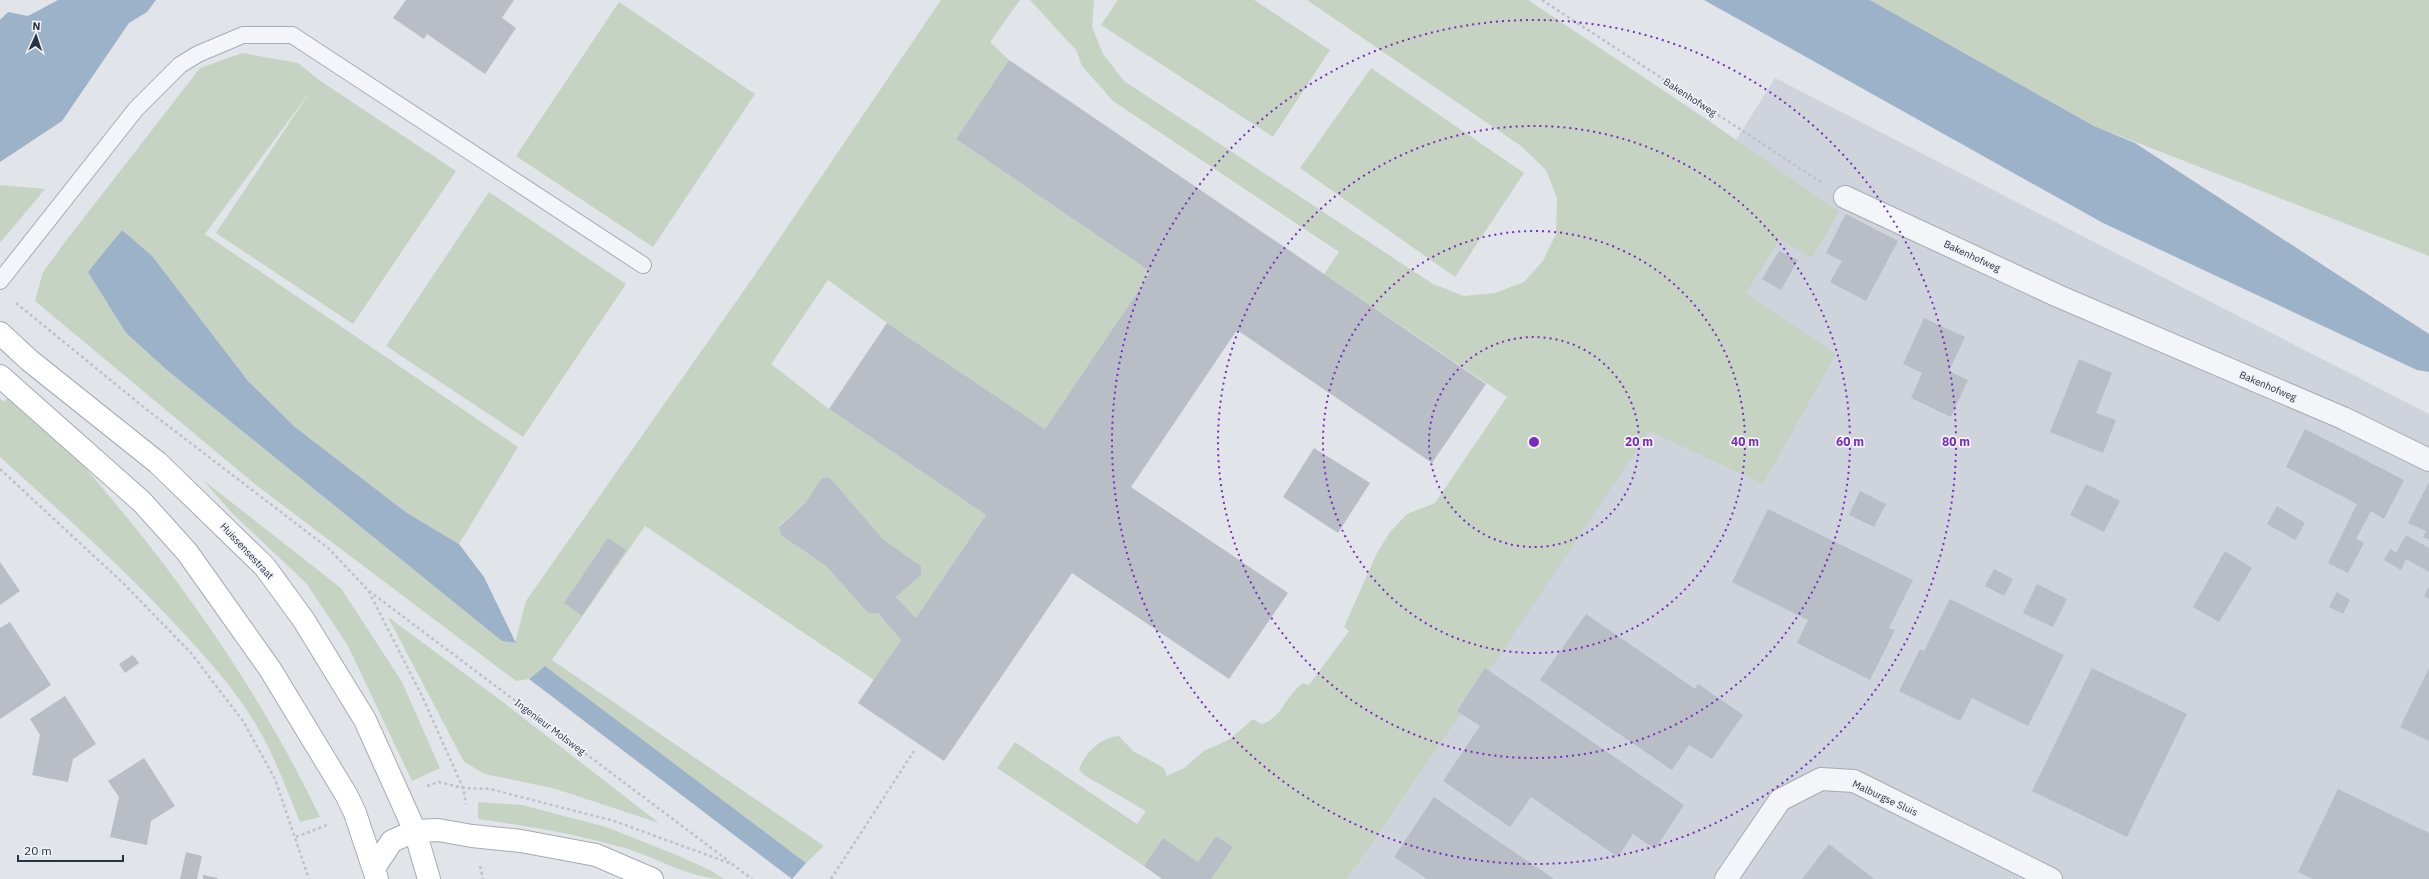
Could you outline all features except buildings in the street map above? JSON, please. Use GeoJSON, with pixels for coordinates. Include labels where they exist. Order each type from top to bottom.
{"type":"FeatureCollection","features":[{"type":"Feature","properties":{"kind":"street","name":"Bakenhofweg"},"geometry":{"type":"LineString","coordinates":[[1845,197],[2058,296],[2343,418],[2429,460]]}},
{"type":"Feature","properties":{"kind":"street","name":"Huissensestraat"},"geometry":{"type":"LineString","coordinates":[[0,333],[29,360],[158,463],[265,567],[303,619],[365,720],[415,831],[429,879]]}},
{"type":"Feature","properties":{"kind":"street"},"geometry":{"type":"LineString","coordinates":[[0,376],[142,502],[187,552],[270,668],[347,796],[356,813],[378,875]]}},
{"type":"Feature","properties":{"kind":"street","name":"Malburgse Sluis"},"geometry":{"type":"LineString","coordinates":[[1726,879],[1780,800],[1821,779],[1854,781],[2051,879]]}},
{"type":"Feature","properties":{"kind":"street"},"geometry":{"type":"LineString","coordinates":[[378,875],[392,841],[415,831],[438,830],[472,836],[521,841],[596,855],[652,879]]}},
{"type":"Feature","properties":{"kind":"lane"},"geometry":{"type":"LineString","coordinates":[[0,281],[136,109],[180,65],[198,54],[243,35],[292,35],[643,265]]}},
{"type":"Feature","properties":{"kind":"path","name":"Bakenhofweg"},"geometry":{"type":"LineString","coordinates":[[1542,0],[1845,197]]}},
{"type":"Feature","properties":{"kind":"path"},"geometry":{"type":"LineString","coordinates":[[0,469],[124,584],[191,653],[243,721],[274,779],[309,879]]}},
{"type":"Feature","properties":{"kind":"path","name":"Ingenieur Molsweg"},"geometry":{"type":"LineString","coordinates":[[368,590],[732,864]]}},
{"type":"Feature","properties":{"kind":"path"},"geometry":{"type":"LineString","coordinates":[[831,879],[914,751]]}},
{"type":"Feature","properties":{"kind":"shaded area"},"geometry":{"type":"Polygon","coordinates":[[[1775,78],[2429,414],[2429,879],[1270,879],[1775,78]]]}},
{"type":"Feature","properties":{"kind":"green space"},"geometry":{"type":"Polygon","coordinates":[[[941,0],[1020,0],[990,42],[1009,60],[956,139],[1151,272],[1045,429],[887,323],[828,280],[771,364],[829,409],[986,515],[916,618],[896,597],[921,575],[921,566],[884,540],[831,479],[826,477],[821,479],[805,503],[779,526],[781,535],[827,567],[868,613],[878,613],[901,640],[874,680],[645,526],[552,660],[824,846],[806,863],[545,666],[529,679],[516,681],[256,485],[35,301],[43,272],[200,68],[242,53],[298,63],[319,80],[456,171],[353,324],[216,233],[312,89],[205,234],[518,447],[459,544],[407,513],[295,427],[248,381],[122,230],[89,273],[126,333],[168,371],[502,641],[515,643],[526,601],[754,276],[941,0]]]}},
{"type":"Feature","properties":{"kind":"green space"},"geometry":{"type":"Polygon","coordinates":[[[1030,0],[1094,0],[1092,27],[1103,54],[1124,81],[1433,284],[1464,296],[1495,293],[1524,282],[1543,261],[1556,234],[1557,198],[1546,170],[1521,146],[1307,0],[1528,0],[1709,121],[1839,212],[1812,258],[1780,239],[1746,293],[1836,354],[1763,484],[1649,431],[1489,671],[1485,668],[1457,710],[1461,713],[1347,879],[1211,879],[1232,847],[1216,836],[1198,862],[1163,838],[1144,866],[997,768],[1015,742],[1137,824],[1146,811],[1084,775],[1079,769],[1090,751],[1100,742],[1119,736],[1133,751],[1164,768],[1167,776],[1184,768],[1204,751],[1230,739],[1253,719],[1261,724],[1274,717],[1297,688],[1303,683],[1309,685],[1349,631],[1344,627],[1377,553],[1390,532],[1407,514],[1435,503],[1507,397],[1324,274],[1339,252],[1113,101],[1082,66],[1076,50],[1030,0]]]}},
{"type":"Feature","properties":{"kind":"green space"},"geometry":{"type":"Polygon","coordinates":[[[1118,0],[1254,0],[1330,50],[1273,137],[1101,25],[1118,0]]]}},
{"type":"Feature","properties":{"kind":"green space"},"geometry":{"type":"Polygon","coordinates":[[[1870,0],[2429,0],[2429,256],[2094,126],[1870,0]]]}},
{"type":"Feature","properties":{"kind":"green space"},"geometry":{"type":"Polygon","coordinates":[[[619,2],[755,94],[653,247],[516,156],[619,2]]]}},
{"type":"Feature","properties":{"kind":"green space"},"geometry":{"type":"Polygon","coordinates":[[[1371,68],[1524,173],[1455,277],[1300,168],[1371,68]]]}},
{"type":"Feature","properties":{"kind":"green space"},"geometry":{"type":"Polygon","coordinates":[[[0,185],[45,189],[0,243],[0,185]]]}},
{"type":"Feature","properties":{"kind":"green space"},"geometry":{"type":"Polygon","coordinates":[[[489,192],[626,284],[523,437],[386,346],[489,192]]]}},
{"type":"Feature","properties":{"kind":"green space"},"geometry":{"type":"Polygon","coordinates":[[[9,396],[48,428],[90,473],[153,550],[180,586],[232,660],[278,737],[320,817],[300,822],[275,762],[258,728],[240,700],[198,648],[111,559],[0,457],[0,399],[4,402],[9,396]]]}},
{"type":"Feature","properties":{"kind":"green space"},"geometry":{"type":"Polygon","coordinates":[[[203,480],[341,588],[402,682],[440,768],[412,781],[347,644],[306,583],[232,513],[203,480]]]}},
{"type":"Feature","properties":{"kind":"green space"},"geometry":{"type":"Polygon","coordinates":[[[388,617],[503,702],[659,823],[556,789],[485,774],[464,762],[388,617]]]}},
{"type":"Feature","properties":{"kind":"green space"},"geometry":{"type":"Polygon","coordinates":[[[478,802],[522,805],[606,827],[674,854],[710,870],[724,879],[698,875],[634,851],[603,842],[550,830],[478,819],[478,802]]]}},
{"type":"Feature","properties":{"kind":"water"},"geometry":{"type":"Polygon","coordinates":[[[58,0],[156,0],[147,12],[129,23],[62,121],[0,162],[0,20],[8,12],[28,16],[58,0]]]}},
{"type":"Feature","properties":{"kind":"water"},"geometry":{"type":"Polygon","coordinates":[[[1704,0],[1870,0],[2094,126],[2135,143],[2429,334],[2429,372],[2417,370],[2103,223],[1704,0]]]}},
{"type":"Feature","properties":{"kind":"water"},"geometry":{"type":"Polygon","coordinates":[[[122,230],[152,256],[248,381],[295,427],[407,513],[459,544],[484,577],[516,643],[502,641],[168,371],[126,333],[88,272],[122,230]]]}},
{"type":"Feature","properties":{"kind":"water"},"geometry":{"type":"Polygon","coordinates":[[[545,666],[806,863],[792,879],[529,679],[545,666]]]}}]}
